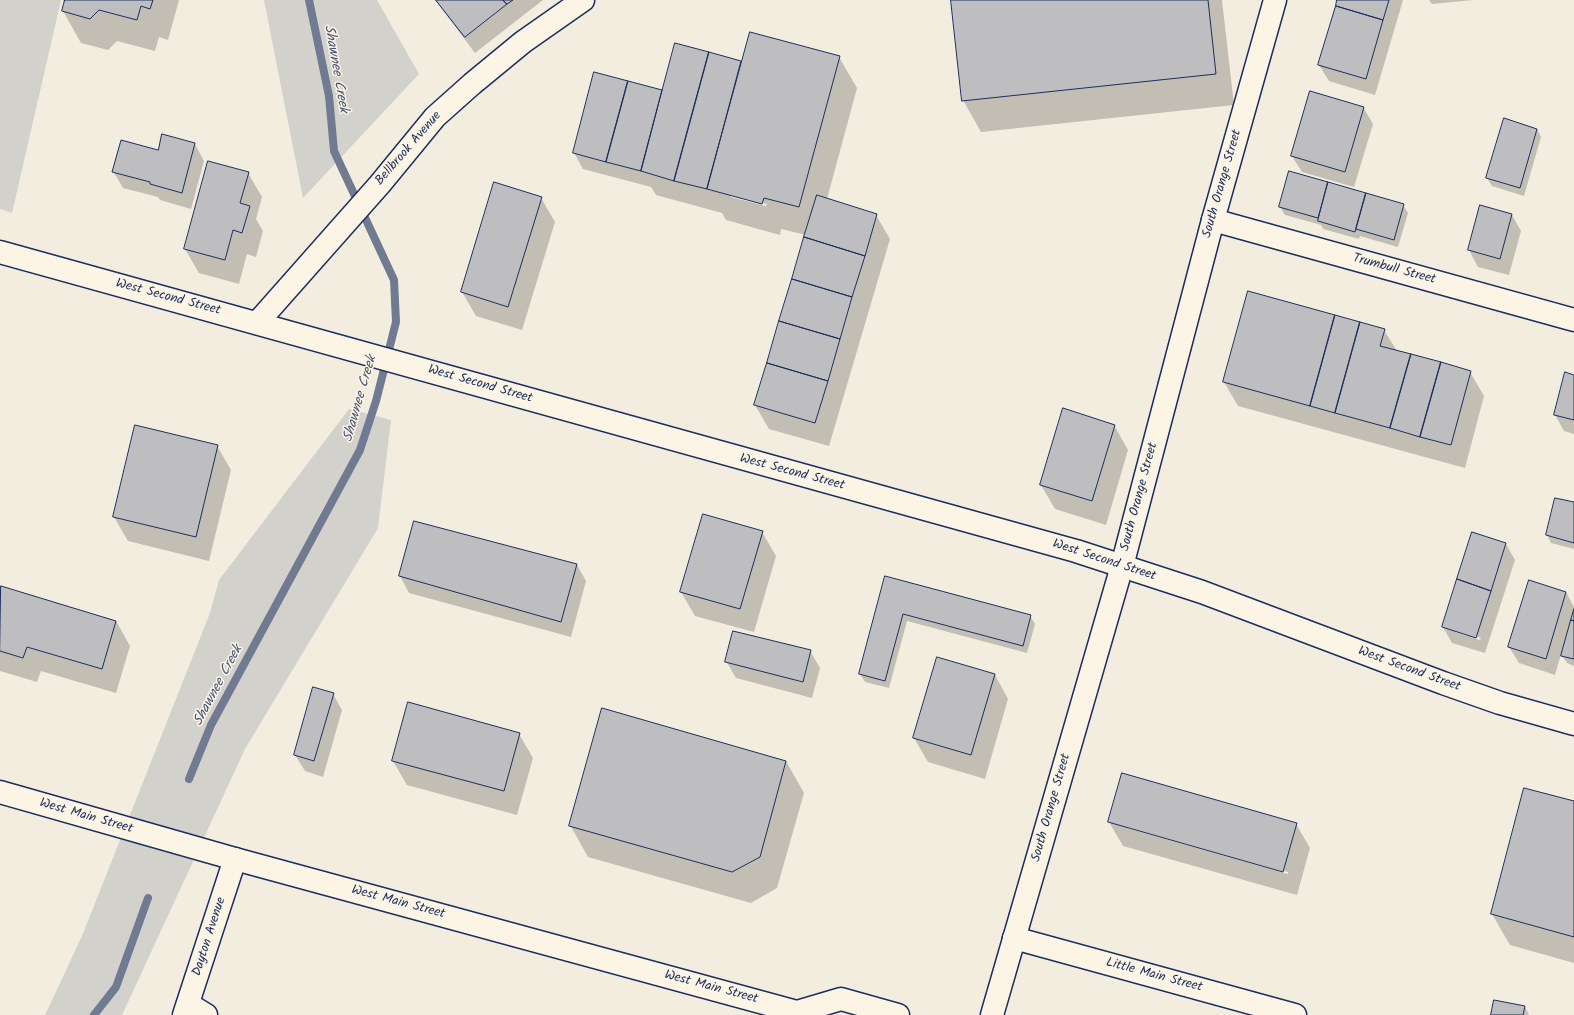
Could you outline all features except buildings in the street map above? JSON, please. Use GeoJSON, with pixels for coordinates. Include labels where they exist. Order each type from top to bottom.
{"type":"FeatureCollection","features":[{"type":"Feature","properties":{"kind":"main road","name":"Bellbrook Avenue"},"geometry":{"type":"LineString","coordinates":[[257,323],[380,184],[435,117],[522,42],[583,0]]}},
{"type":"Feature","properties":{"kind":"main road","name":"South Orange Street"},"geometry":{"type":"LineString","coordinates":[[992,1015],[1122,566],[1213,220],[1275,0]]}},
{"type":"Feature","properties":{"kind":"main road","name":"Trumbull Street"},"geometry":{"type":"LineString","coordinates":[[1213,220],[1574,320]]}},
{"type":"Feature","properties":{"kind":"main road","name":"West Second Street"},"geometry":{"type":"LineString","coordinates":[[0,252],[1060,546],[1202,592],[1450,686],[1500,703],[1574,724]]}},
{"type":"Feature","properties":{"kind":"main road","name":"West Main Street"},"geometry":{"type":"LineString","coordinates":[[0,792],[235,859],[798,1014],[842,999],[898,1015]]}},
{"type":"Feature","properties":{"kind":"main road","name":"Dayton Avenue"},"geometry":{"type":"LineString","coordinates":[[193,1011],[235,859]]}},
{"type":"Feature","properties":{"kind":"main road","name":"Little Main Street"},"geometry":{"type":"LineString","coordinates":[[1014,938],[1295,1015]]}},
{"type":"Feature","properties":{"kind":"shaded area"},"geometry":{"type":"Polygon","coordinates":[[[0,0],[61,0],[12,213],[0,209],[0,0]]]}},
{"type":"Feature","properties":{"kind":"shaded area"},"geometry":{"type":"Polygon","coordinates":[[[264,0],[377,0],[419,74],[303,198],[264,0]]]}},
{"type":"Feature","properties":{"kind":"shaded area"},"geometry":{"type":"Polygon","coordinates":[[[349,409],[391,420],[378,528],[245,749],[122,1015],[45,1015],[82,936],[210,613],[219,580],[349,409]]]}},
{"type":"Feature","properties":{"kind":"waterway","name":"Shawnee Creek"},"geometry":{"type":"LineString","coordinates":[[189,779],[211,725],[360,450],[376,401],[396,322],[394,280],[334,151],[329,96],[309,0]]}},
{"type":"Feature","properties":{"kind":"waterway","name":"Shawnee Creek"},"geometry":{"type":"LineString","coordinates":[[94,1015],[116,987],[148,898]]}}]}
